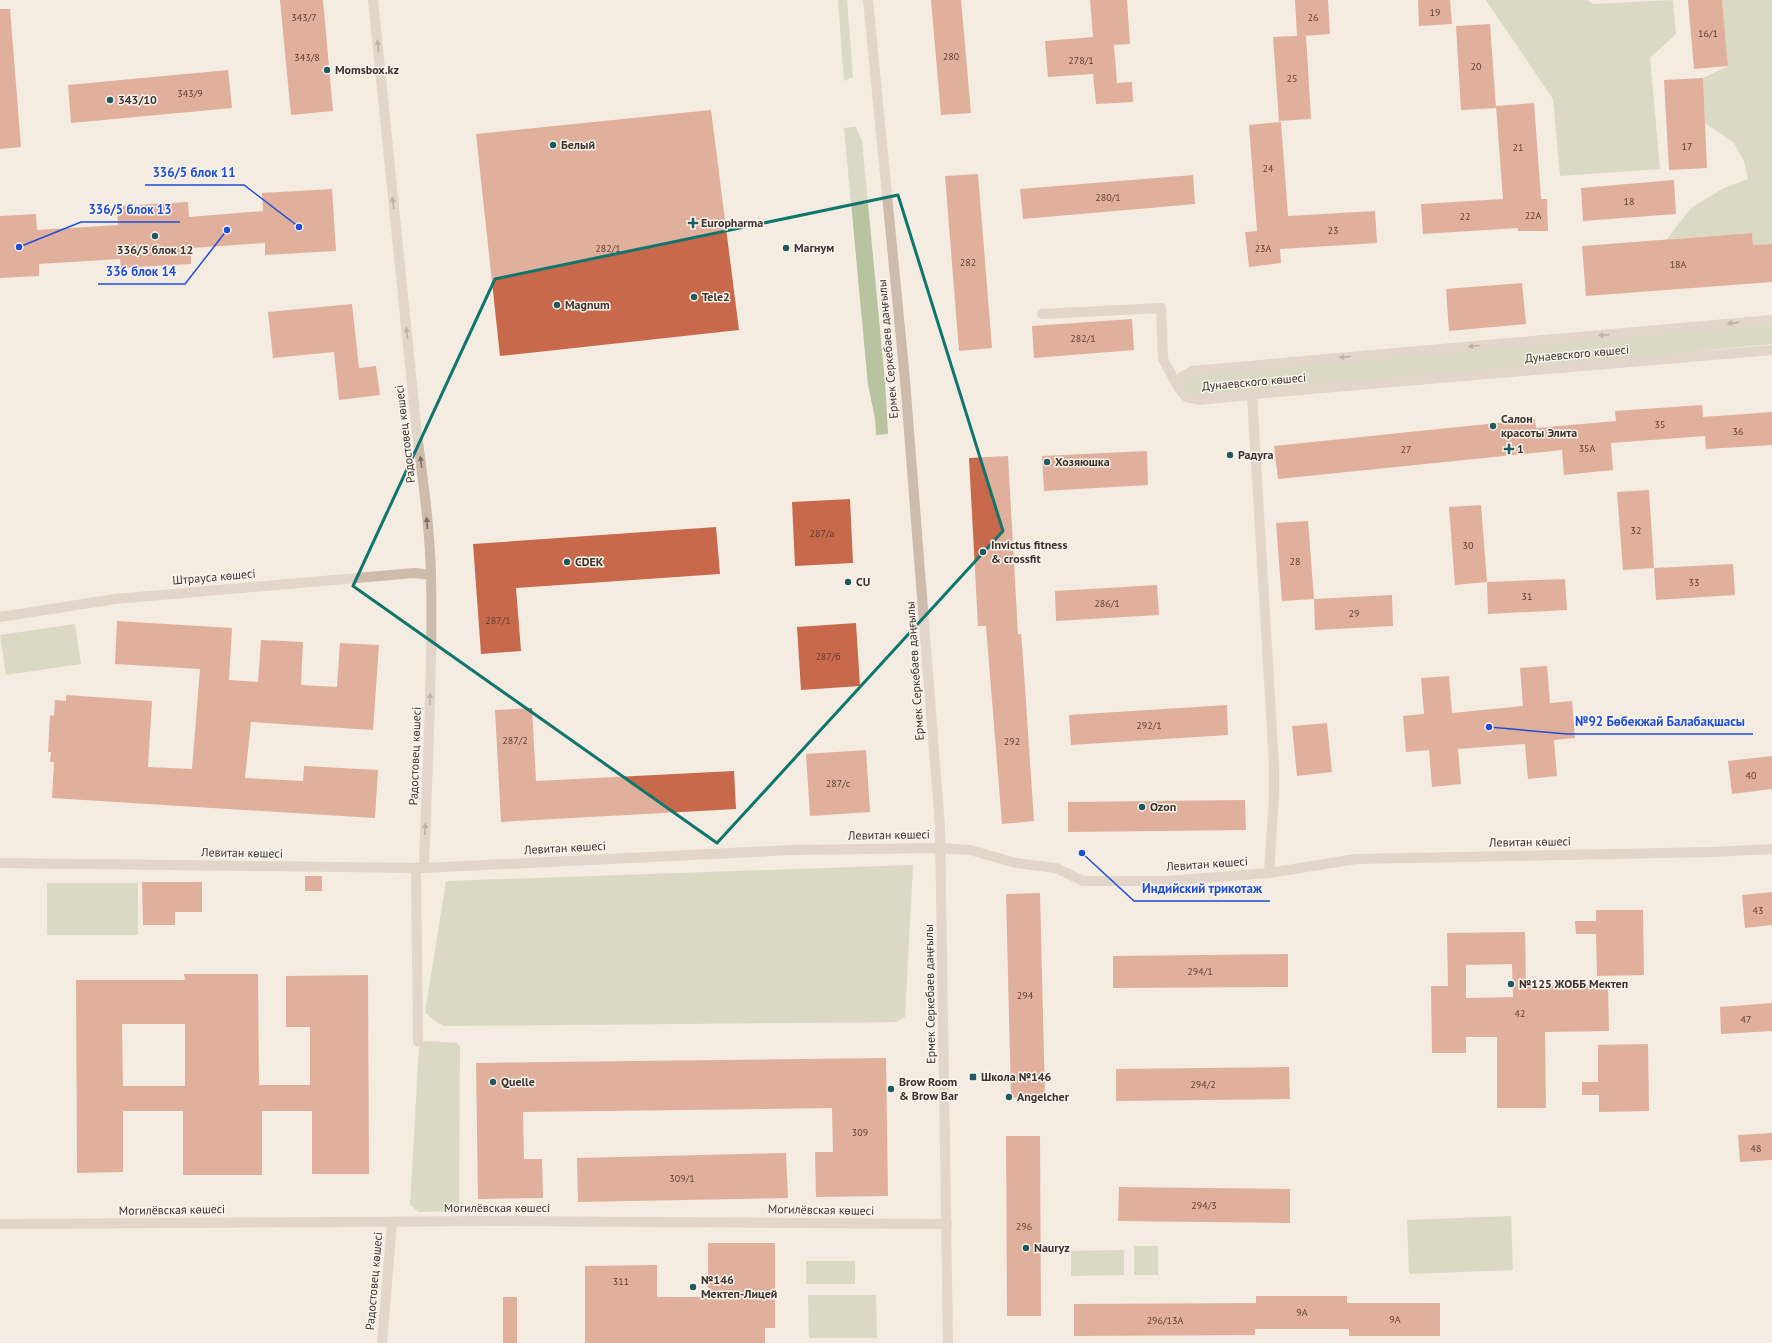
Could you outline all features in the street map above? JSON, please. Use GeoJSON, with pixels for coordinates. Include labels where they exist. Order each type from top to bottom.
{"type":"FeatureCollection","features":[{"type":"Feature","properties":{"kind":"street","name":"Радостовец көшесі"},"geometry":{"type":"LineString","coordinates":[[373,0],[431,576],[430,684],[420,870],[418,1042]]}},
{"type":"Feature","properties":{"kind":"street","name":"Ермек Серкебаев даңғылы"},"geometry":{"type":"LineString","coordinates":[[868,0],[905,380],[941,848],[948,1343]]}},
{"type":"Feature","properties":{"kind":"street"},"geometry":{"type":"LineString","coordinates":[[1042,314],[1161,308],[1163,359],[1178,387]]}},
{"type":"Feature","properties":{"kind":"street","name":"Дунаевского көшесі"},"geometry":{"type":"LineString","coordinates":[[1772,320],[1192,371],[1182,377],[1178,387],[1186,397],[1199,400],[1772,350]]}},
{"type":"Feature","properties":{"kind":"street"},"geometry":{"type":"LineString","coordinates":[[1252,396],[1274,765],[1274,796],[1269,873]]}},
{"type":"Feature","properties":{"kind":"street","name":"Штрауса көшесі"},"geometry":{"type":"LineString","coordinates":[[0,617],[115,599],[414,573],[431,576]]}},
{"type":"Feature","properties":{"kind":"street","name":"Левитан көшесі"},"geometry":{"type":"LineString","coordinates":[[0,863],[420,870],[792,850],[941,848],[970,850],[1016,863],[1056,868],[1083,881],[1167,881],[1269,873],[1356,859],[1714,852],[1772,849]]}},
{"type":"Feature","properties":{"kind":"street","name":"Радостовец көшесі"},"geometry":{"type":"LineString","coordinates":[[382,1343],[392,1222]]}},
{"type":"Feature","properties":{"kind":"street","name":"Могилёвская көшесі"},"geometry":{"type":"LineString","coordinates":[[0,1224],[784,1222],[947,1224]]}},
{"type":"Feature","properties":{"kind":"highlighted area"},"geometry":{"type":"Polygon","coordinates":[[[898,195],[1003,531],[717,843],[353,586],[495,279],[898,195]]]}},
{"type":"Feature","properties":{"kind":"green space"},"geometry":{"type":"Polygon","coordinates":[[[838,0],[847,0],[853,77],[844,81],[838,0]]]}},
{"type":"Feature","properties":{"kind":"green space"},"geometry":{"type":"Polygon","coordinates":[[[1486,0],[1587,0],[1593,4],[1673,0],[1676,34],[1650,58],[1660,169],[1560,176],[1553,99],[1486,0]]]}},
{"type":"Feature","properties":{"kind":"green space"},"geometry":{"type":"Polygon","coordinates":[[[1722,0],[1772,0],[1772,244],[1753,245],[1752,233],[1667,239],[1691,208],[1724,188],[1748,179],[1744,161],[1734,143],[1705,123],[1703,78],[1728,66],[1722,0]]]}},
{"type":"Feature","properties":{"kind":"green space"},"geometry":{"type":"Polygon","coordinates":[[[856,127],[862,141],[885,382],[888,434],[876,435],[875,418],[868,385],[844,128],[856,127]]]}},
{"type":"Feature","properties":{"kind":"green space"},"geometry":{"type":"Polygon","coordinates":[[[1772,325],[1772,344],[1199,400],[1178,387],[1192,371],[1772,325]]]}},
{"type":"Feature","properties":{"kind":"green space"},"geometry":{"type":"Polygon","coordinates":[[[75,624],[81,664],[6,675],[0,635],[75,624]]]}},
{"type":"Feature","properties":{"kind":"green space"},"geometry":{"type":"Polygon","coordinates":[[[913,865],[905,1017],[896,1022],[443,1026],[425,1013],[446,881],[913,865]]]}},
{"type":"Feature","properties":{"kind":"green space"},"geometry":{"type":"Polygon","coordinates":[[[47,883],[138,883],[138,935],[47,935],[47,883]]]}},
{"type":"Feature","properties":{"kind":"green space"},"geometry":{"type":"Polygon","coordinates":[[[426,1041],[457,1043],[460,1047],[459,1205],[453,1211],[419,1212],[410,1205],[419,1048],[422,1043],[426,1041]]]}},
{"type":"Feature","properties":{"kind":"green space"},"geometry":{"type":"Polygon","coordinates":[[[1511,1216],[1513,1270],[1409,1274],[1407,1220],[1511,1216]]]}},
{"type":"Feature","properties":{"kind":"green space"},"geometry":{"type":"Polygon","coordinates":[[[1134,1246],[1158,1246],[1158,1275],[1134,1275],[1134,1246]]]}},
{"type":"Feature","properties":{"kind":"green space"},"geometry":{"type":"Polygon","coordinates":[[[1124,1250],[1124,1275],[1071,1276],[1071,1251],[1124,1250]]]}},
{"type":"Feature","properties":{"kind":"green space"},"geometry":{"type":"Polygon","coordinates":[[[806,1261],[855,1261],[855,1284],[806,1284],[806,1261]]]}},
{"type":"Feature","properties":{"kind":"green space"},"geometry":{"type":"Polygon","coordinates":[[[808,1295],[876,1295],[877,1338],[809,1338],[808,1295]]]}},
{"type":"Feature","properties":{"kind":"building"},"geometry":{"type":"Polygon","coordinates":[[[280,0],[323,0],[333,111],[291,115],[280,0]]]}},
{"type":"Feature","properties":{"kind":"building"},"geometry":{"type":"Polygon","coordinates":[[[931,0],[961,0],[971,113],[941,115],[931,0]]]}},
{"type":"Feature","properties":{"kind":"building"},"geometry":{"type":"Polygon","coordinates":[[[1090,0],[1127,0],[1130,44],[1114,45],[1117,83],[1132,82],[1133,102],[1096,104],[1093,74],[1048,77],[1045,41],[1093,37],[1090,0]]]}},
{"type":"Feature","properties":{"kind":"building"},"geometry":{"type":"Polygon","coordinates":[[[1295,0],[1328,0],[1330,34],[1306,36],[1311,119],[1279,121],[1273,37],[1297,36],[1295,0]]]}},
{"type":"Feature","properties":{"kind":"building"},"geometry":{"type":"Polygon","coordinates":[[[1418,0],[1450,0],[1452,24],[1419,26],[1418,0]]]}},
{"type":"Feature","properties":{"kind":"building"},"geometry":{"type":"Polygon","coordinates":[[[1688,0],[1722,0],[1728,66],[1694,69],[1688,0]]]}},
{"type":"Feature","properties":{"kind":"building"},"geometry":{"type":"Polygon","coordinates":[[[0,9],[10,9],[21,147],[0,149],[0,9]]]}},
{"type":"Feature","properties":{"kind":"building"},"geometry":{"type":"Polygon","coordinates":[[[1490,24],[1496,108],[1461,110],[1456,26],[1490,24]]]}},
{"type":"Feature","properties":{"kind":"building"},"geometry":{"type":"Polygon","coordinates":[[[228,70],[232,108],[71,123],[68,85],[228,70]]]}},
{"type":"Feature","properties":{"kind":"building"},"geometry":{"type":"Polygon","coordinates":[[[1703,78],[1707,168],[1669,170],[1664,80],[1703,78]]]}},
{"type":"Feature","properties":{"kind":"building"},"geometry":{"type":"Polygon","coordinates":[[[1534,103],[1541,199],[1547,199],[1548,231],[1518,231],[1518,228],[1423,234],[1421,204],[1503,199],[1496,106],[1534,103]]]}},
{"type":"Feature","properties":{"kind":"building","name":"Magnum"},"geometry":{"type":"Polygon","coordinates":[[[711,110],[739,330],[500,356],[476,134],[711,110]]]}},
{"type":"Feature","properties":{"kind":"building"},"geometry":{"type":"Polygon","coordinates":[[[1281,122],[1288,216],[1375,211],[1377,243],[1280,249],[1281,263],[1249,267],[1245,232],[1257,231],[1249,125],[1281,122]]]}},
{"type":"Feature","properties":{"kind":"building"},"geometry":{"type":"Polygon","coordinates":[[[978,174],[992,348],[959,351],[945,176],[978,174]]]}},
{"type":"Feature","properties":{"kind":"building"},"geometry":{"type":"Polygon","coordinates":[[[1193,175],[1195,204],[1023,219],[1020,189],[1193,175]]]}},
{"type":"Feature","properties":{"kind":"building"},"geometry":{"type":"Polygon","coordinates":[[[1674,180],[1676,214],[1583,221],[1581,188],[1674,180]]]}},
{"type":"Feature","properties":{"kind":"building"},"geometry":{"type":"Polygon","coordinates":[[[332,189],[336,251],[265,255],[265,243],[191,248],[191,264],[121,268],[120,259],[39,264],[39,276],[0,278],[0,216],[36,214],[37,230],[118,225],[117,206],[188,202],[189,217],[263,211],[262,193],[332,189]]]}},
{"type":"Feature","properties":{"kind":"building"},"geometry":{"type":"Polygon","coordinates":[[[1752,233],[1753,245],[1772,244],[1772,282],[1586,296],[1582,246],[1752,233]]]}},
{"type":"Feature","properties":{"kind":"building"},"geometry":{"type":"Polygon","coordinates":[[[1522,283],[1526,324],[1449,331],[1446,289],[1522,283]]]}},
{"type":"Feature","properties":{"kind":"building"},"geometry":{"type":"Polygon","coordinates":[[[352,304],[359,368],[376,366],[380,395],[339,400],[334,352],[273,358],[268,312],[352,304]]]}},
{"type":"Feature","properties":{"kind":"building"},"geometry":{"type":"Polygon","coordinates":[[[1132,319],[1134,350],[1034,358],[1032,326],[1132,319]]]}},
{"type":"Feature","properties":{"kind":"building"},"geometry":{"type":"Polygon","coordinates":[[[1702,405],[1703,417],[1772,412],[1772,445],[1706,449],[1705,436],[1611,443],[1613,470],[1564,475],[1562,450],[1278,479],[1274,446],[1535,419],[1536,428],[1616,421],[1615,411],[1702,405]]]}},
{"type":"Feature","properties":{"kind":"building"},"geometry":{"type":"Polygon","coordinates":[[[1147,451],[1148,485],[1044,491],[1042,456],[1147,451]]]}},
{"type":"Feature","properties":{"kind":"building"},"geometry":{"type":"Polygon","coordinates":[[[1008,456],[1018,634],[1021,634],[1034,821],[1002,824],[986,626],[978,626],[969,458],[1008,456]]]}},
{"type":"Feature","properties":{"kind":"building"},"geometry":{"type":"Polygon","coordinates":[[[1649,490],[1654,568],[1623,570],[1617,492],[1649,490]]]}},
{"type":"Feature","properties":{"kind":"building"},"geometry":{"type":"Polygon","coordinates":[[[850,499],[853,563],[795,566],[792,502],[850,499]]]}},
{"type":"Feature","properties":{"kind":"building"},"geometry":{"type":"Polygon","coordinates":[[[1481,505],[1487,582],[1455,585],[1449,507],[1481,505]]]}},
{"type":"Feature","properties":{"kind":"building"},"geometry":{"type":"Polygon","coordinates":[[[1308,521],[1314,599],[1282,601],[1276,523],[1308,521]]]}},
{"type":"Feature","properties":{"kind":"building"},"geometry":{"type":"Polygon","coordinates":[[[716,527],[720,574],[516,588],[521,651],[481,654],[473,544],[716,527]]]}},
{"type":"Feature","properties":{"kind":"building"},"geometry":{"type":"Polygon","coordinates":[[[1733,564],[1735,595],[1656,600],[1654,568],[1733,564]]]}},
{"type":"Feature","properties":{"kind":"building"},"geometry":{"type":"Polygon","coordinates":[[[1565,579],[1567,610],[1488,614],[1487,582],[1565,579]]]}},
{"type":"Feature","properties":{"kind":"building"},"geometry":{"type":"Polygon","coordinates":[[[1157,585],[1159,615],[1056,621],[1055,591],[1157,585]]]}},
{"type":"Feature","properties":{"kind":"building"},"geometry":{"type":"Polygon","coordinates":[[[1392,595],[1393,626],[1315,630],[1314,599],[1392,595]]]}},
{"type":"Feature","properties":{"kind":"building"},"geometry":{"type":"Polygon","coordinates":[[[117,621],[232,628],[229,680],[258,682],[261,640],[303,642],[301,685],[337,687],[340,643],[379,645],[373,730],[251,722],[245,778],[303,781],[304,766],[378,770],[375,818],[52,798],[54,762],[50,762],[51,752],[48,752],[50,715],[54,716],[55,700],[66,701],[66,695],[152,701],[148,767],[192,769],[200,669],[115,664],[117,621]]]}},
{"type":"Feature","properties":{"kind":"building"},"geometry":{"type":"Polygon","coordinates":[[[856,623],[860,686],[801,690],[797,627],[856,623]]]}},
{"type":"Feature","properties":{"kind":"building"},"geometry":{"type":"Polygon","coordinates":[[[1547,666],[1550,703],[1572,701],[1575,738],[1554,740],[1557,776],[1528,779],[1525,744],[1458,749],[1461,784],[1432,787],[1429,750],[1406,752],[1403,716],[1424,714],[1421,678],[1449,676],[1452,713],[1523,706],[1520,668],[1547,666]]]}},
{"type":"Feature","properties":{"kind":"building"},"geometry":{"type":"Polygon","coordinates":[[[1227,705],[1228,735],[1071,745],[1069,715],[1227,705]]]}},
{"type":"Feature","properties":{"kind":"building"},"geometry":{"type":"Polygon","coordinates":[[[532,708],[536,781],[734,771],[736,809],[501,822],[495,710],[532,708]]]}},
{"type":"Feature","properties":{"kind":"building"},"geometry":{"type":"Polygon","coordinates":[[[1327,723],[1332,772],[1297,776],[1292,726],[1327,723]]]}},
{"type":"Feature","properties":{"kind":"building"},"geometry":{"type":"Polygon","coordinates":[[[866,750],[870,812],[810,816],[806,754],[866,750]]]}},
{"type":"Feature","properties":{"kind":"building"},"geometry":{"type":"Polygon","coordinates":[[[1772,756],[1772,789],[1732,794],[1728,761],[1772,756]]]}},
{"type":"Feature","properties":{"kind":"building"},"geometry":{"type":"Polygon","coordinates":[[[1245,800],[1246,830],[1068,832],[1068,802],[1245,800]]]}},
{"type":"Feature","properties":{"kind":"building"},"geometry":{"type":"Polygon","coordinates":[[[305,876],[322,876],[322,891],[305,891],[305,876]]]}},
{"type":"Feature","properties":{"kind":"building"},"geometry":{"type":"Polygon","coordinates":[[[142,882],[202,882],[202,912],[175,912],[175,925],[143,925],[142,882]]]}},
{"type":"Feature","properties":{"kind":"building"},"geometry":{"type":"Polygon","coordinates":[[[1772,892],[1772,925],[1745,928],[1742,895],[1772,892]]]}},
{"type":"Feature","properties":{"kind":"building"},"geometry":{"type":"Polygon","coordinates":[[[1040,893],[1045,1097],[1011,1098],[1006,894],[1040,893]]]}},
{"type":"Feature","properties":{"kind":"building"},"geometry":{"type":"Polygon","coordinates":[[[1596,910],[1643,910],[1644,975],[1597,976],[1596,934],[1576,934],[1575,921],[1596,921],[1596,910]]]}},
{"type":"Feature","properties":{"kind":"building"},"geometry":{"type":"Polygon","coordinates":[[[1525,932],[1526,986],[1608,985],[1609,1031],[1545,1032],[1546,1108],[1497,1108],[1497,1037],[1466,1037],[1466,1053],[1432,1053],[1431,986],[1448,986],[1447,933],[1525,932]],[[1512,964],[1466,965],[1466,998],[1513,997],[1512,964]]]}},
{"type":"Feature","properties":{"kind":"building"},"geometry":{"type":"Polygon","coordinates":[[[1288,954],[1288,987],[1113,988],[1113,956],[1288,954]]]}},
{"type":"Feature","properties":{"kind":"building"},"geometry":{"type":"Polygon","coordinates":[[[184,974],[258,974],[259,1085],[310,1085],[310,1027],[286,1027],[286,976],[368,975],[369,1174],[312,1174],[312,1111],[262,1111],[262,1175],[183,1175],[183,1111],[123,1111],[123,1172],[77,1173],[76,980],[185,980],[184,974]],[[122,1024],[123,1086],[185,1086],[185,1024],[122,1024]]]}},
{"type":"Feature","properties":{"kind":"building"},"geometry":{"type":"Polygon","coordinates":[[[1772,1003],[1772,1031],[1721,1034],[1720,1007],[1772,1003]]]}},
{"type":"Feature","properties":{"kind":"building"},"geometry":{"type":"Polygon","coordinates":[[[1648,1044],[1649,1111],[1599,1112],[1599,1095],[1582,1095],[1582,1082],[1598,1082],[1598,1045],[1648,1044]]]}},
{"type":"Feature","properties":{"kind":"building"},"geometry":{"type":"Polygon","coordinates":[[[886,1058],[888,1196],[816,1197],[815,1152],[833,1152],[832,1108],[523,1112],[524,1159],[542,1159],[543,1198],[478,1199],[476,1063],[886,1058]]]}},
{"type":"Feature","properties":{"kind":"building"},"geometry":{"type":"Polygon","coordinates":[[[1289,1067],[1290,1099],[1116,1101],[1116,1069],[1289,1067]]]}},
{"type":"Feature","properties":{"kind":"building"},"geometry":{"type":"Polygon","coordinates":[[[1772,1133],[1772,1160],[1740,1162],[1738,1135],[1772,1133]]]}},
{"type":"Feature","properties":{"kind":"building"},"geometry":{"type":"Polygon","coordinates":[[[1006,1136],[1040,1136],[1041,1316],[1007,1316],[1006,1136]]]}},
{"type":"Feature","properties":{"kind":"building"},"geometry":{"type":"Polygon","coordinates":[[[786,1153],[788,1198],[578,1202],[577,1158],[786,1153]]]}},
{"type":"Feature","properties":{"kind":"building"},"geometry":{"type":"Polygon","coordinates":[[[1119,1187],[1290,1189],[1290,1223],[1118,1221],[1119,1187]]]}},
{"type":"Feature","properties":{"kind":"building"},"geometry":{"type":"Polygon","coordinates":[[[708,1243],[775,1243],[775,1328],[765,1328],[765,1343],[585,1343],[585,1266],[657,1265],[657,1297],[708,1297],[708,1243]]]}},
{"type":"Feature","properties":{"kind":"building"},"geometry":{"type":"Polygon","coordinates":[[[1256,1296],[1347,1296],[1347,1303],[1440,1303],[1440,1336],[1349,1336],[1349,1329],[1255,1329],[1255,1335],[1074,1336],[1074,1304],[1256,1303],[1256,1296]]]}},
{"type":"Feature","properties":{"kind":"building"},"geometry":{"type":"Polygon","coordinates":[[[503,1297],[517,1297],[517,1343],[503,1343],[503,1297]]]}},
{"type":"Feature","properties":{"kind":"place","name":"Momsbox.kz"},"geometry":{"type":"Point","coordinates":[327,70]}},
{"type":"Feature","properties":{"kind":"place","name":"343/10"},"geometry":{"type":"Point","coordinates":[110,100]}},
{"type":"Feature","properties":{"kind":"place","name":"Белый"},"geometry":{"type":"Point","coordinates":[553,145]}},
{"type":"Feature","properties":{"kind":"place","name":"Europharma"},"geometry":{"type":"Point","coordinates":[693,223]}},
{"type":"Feature","properties":{"kind":"place","name":"336/5 блок 11"},"geometry":{"type":"Point","coordinates":[299,227]}},
{"type":"Feature","properties":{"kind":"place","name":"336 блок 14"},"geometry":{"type":"Point","coordinates":[227,230]}},
{"type":"Feature","properties":{"kind":"place","name":"336/5 блок 12"},"geometry":{"type":"Point","coordinates":[155,236]}},
{"type":"Feature","properties":{"kind":"place","name":"336/5 блок 13"},"geometry":{"type":"Point","coordinates":[19,247]}},
{"type":"Feature","properties":{"kind":"place","name":"Магнум"},"geometry":{"type":"Point","coordinates":[786,248]}},
{"type":"Feature","properties":{"kind":"place","name":"Tele2"},"geometry":{"type":"Point","coordinates":[694,297]}},
{"type":"Feature","properties":{"kind":"place","name":"Magnum"},"geometry":{"type":"Point","coordinates":[557,305]}},
{"type":"Feature","properties":{"kind":"place","name":"Салон красоты Элита"},"geometry":{"type":"Point","coordinates":[1493,426]}},
{"type":"Feature","properties":{"kind":"place","name":"1"},"geometry":{"type":"Point","coordinates":[1509,449]}},
{"type":"Feature","properties":{"kind":"place","name":"Радуга"},"geometry":{"type":"Point","coordinates":[1230,455]}},
{"type":"Feature","properties":{"kind":"place","name":"Хозяюшка"},"geometry":{"type":"Point","coordinates":[1047,462]}},
{"type":"Feature","properties":{"kind":"place","name":"Invictus fitness & crossfit"},"geometry":{"type":"Point","coordinates":[983,552]}},
{"type":"Feature","properties":{"kind":"place","name":"CDEK"},"geometry":{"type":"Point","coordinates":[567,562]}},
{"type":"Feature","properties":{"kind":"place","name":"CU"},"geometry":{"type":"Point","coordinates":[848,582]}},
{"type":"Feature","properties":{"kind":"place","name":"№92 Бөбекжай Балабақшасы"},"geometry":{"type":"Point","coordinates":[1489,727]}},
{"type":"Feature","properties":{"kind":"place","name":"Ozon"},"geometry":{"type":"Point","coordinates":[1142,807]}},
{"type":"Feature","properties":{"kind":"place","name":"Индийский трикотаж"},"geometry":{"type":"Point","coordinates":[1082,853]}},
{"type":"Feature","properties":{"kind":"place","name":"№125 ЖОББ Мектеп"},"geometry":{"type":"Point","coordinates":[1511,984]}},
{"type":"Feature","properties":{"kind":"place","name":"Школа №146"},"geometry":{"type":"Point","coordinates":[973,1077]}},
{"type":"Feature","properties":{"kind":"place","name":"Quelle"},"geometry":{"type":"Point","coordinates":[493,1082]}},
{"type":"Feature","properties":{"kind":"place","name":"Brow Room & Brow Bar"},"geometry":{"type":"Point","coordinates":[891,1089]}},
{"type":"Feature","properties":{"kind":"place","name":"Angelcher"},"geometry":{"type":"Point","coordinates":[1009,1097]}},
{"type":"Feature","properties":{"kind":"place","name":"Nauryz"},"geometry":{"type":"Point","coordinates":[1026,1248]}},
{"type":"Feature","properties":{"kind":"place","name":"№146 Мектеп-Лицей"},"geometry":{"type":"Point","coordinates":[693,1287]}}]}
